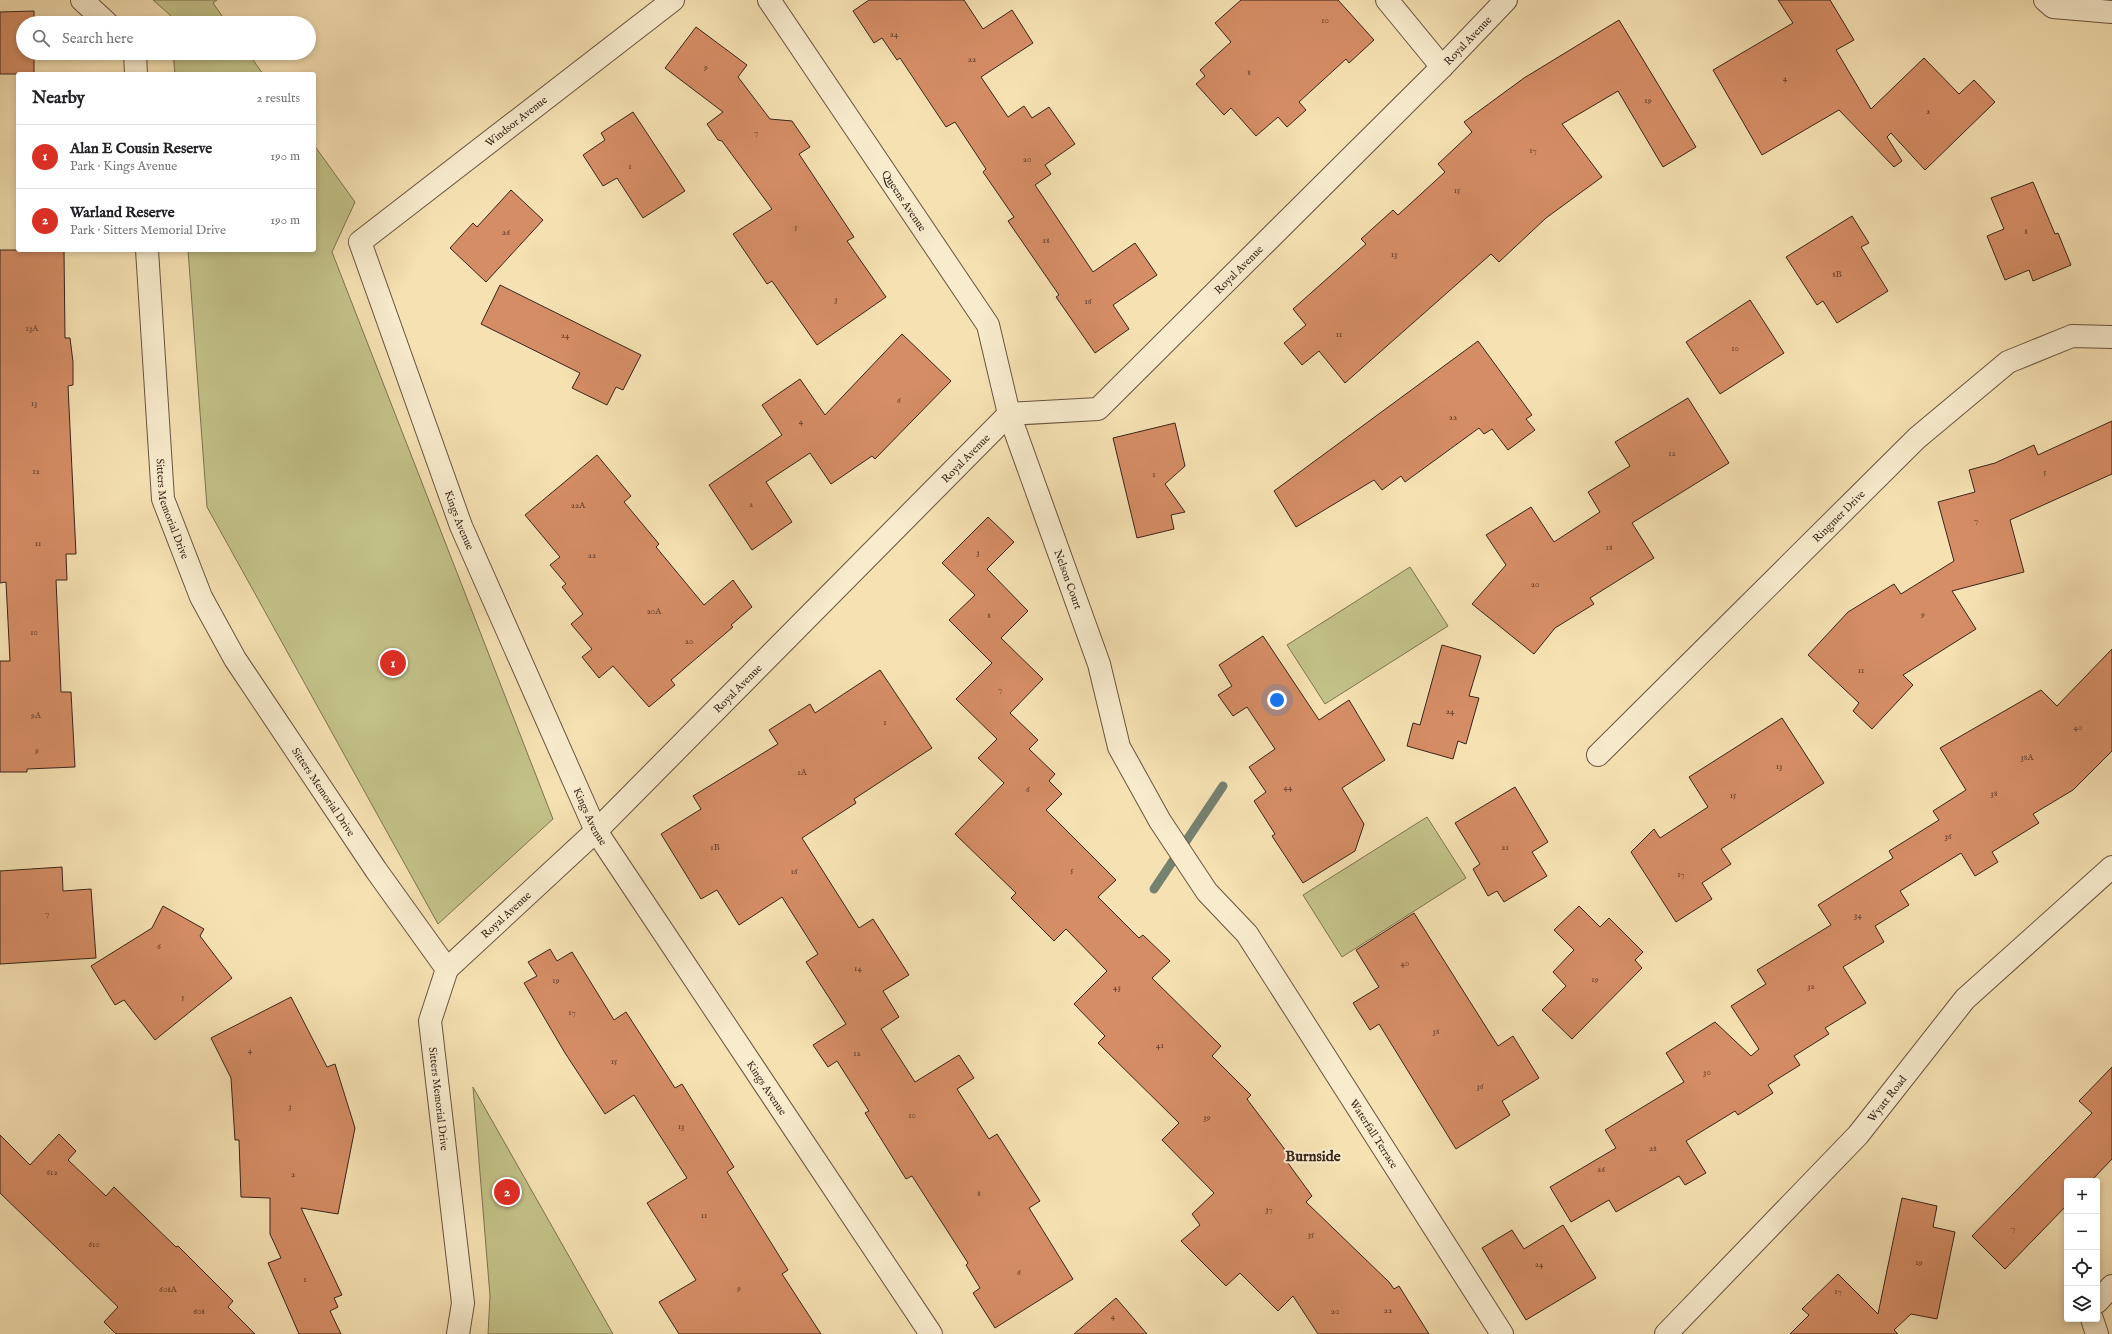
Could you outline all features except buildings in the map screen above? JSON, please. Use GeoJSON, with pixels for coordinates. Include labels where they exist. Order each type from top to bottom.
{"type":"FeatureCollection","features":[{"type":"Feature","properties":{"kind":"street"},"geometry":{"type":"LineString","coordinates":[[82,0],[99,16]]}},
{"type":"Feature","properties":{"kind":"street","name":"Windsor Avenue"},"geometry":{"type":"LineString","coordinates":[[360,242],[673,0]]}},
{"type":"Feature","properties":{"kind":"street","name":"Queens Avenue"},"geometry":{"type":"LineString","coordinates":[[769,0],[988,325],[1010,414]]}},
{"type":"Feature","properties":{"kind":"street"},"geometry":{"type":"LineString","coordinates":[[1387,0],[1442,67]]}},
{"type":"Feature","properties":{"kind":"street","name":"Royal Avenue"},"geometry":{"type":"LineString","coordinates":[[446,969],[596,831],[1010,414],[1098,409],[1442,67],[1506,0]]}},
{"type":"Feature","properties":{"kind":"street"},"geometry":{"type":"LineString","coordinates":[[2045,0],[2053,7],[2112,12]]}},
{"type":"Feature","properties":{"kind":"street"},"geometry":{"type":"LineString","coordinates":[[135,60],[136,72]]}},
{"type":"Feature","properties":{"kind":"street","name":"Kings Avenue"},"geometry":{"type":"LineString","coordinates":[[360,242],[461,526],[596,831],[931,1334]]}},
{"type":"Feature","properties":{"kind":"street","name":"Sitters Memorial Drive"},"geometry":{"type":"LineString","coordinates":[[147,252],[163,499],[201,597],[235,658],[376,870],[446,969],[430,1021],[463,1303],[458,1334]]}},
{"type":"Feature","properties":{"kind":"street","name":"Ringmer Drive"},"geometry":{"type":"LineString","coordinates":[[1598,755],[1917,438],[2008,362],[2072,336],[2112,337]]}},
{"type":"Feature","properties":{"kind":"street","name":"Nelson Court"},"geometry":{"type":"LineString","coordinates":[[1010,414],[1099,664],[1119,747],[1167,832]]}},
{"type":"Feature","properties":{"kind":"street","name":"Waterfall Terrace"},"geometry":{"type":"LineString","coordinates":[[1167,832],[1207,892],[1248,934],[1502,1334]]}},
{"type":"Feature","properties":{"kind":"street","name":"Wyatt Road"},"geometry":{"type":"LineString","coordinates":[[1666,1334],[1858,1135],[1965,999],[2112,867]]}},
{"type":"Feature","properties":{"kind":"street"},"geometry":{"type":"LineString","coordinates":[[2100,1299],[2112,1286]]}},
{"type":"Feature","properties":{"kind":"street"},"geometry":{"type":"LineString","coordinates":[[2093,1322],[2097,1334]]}},
{"type":"Feature","properties":{"kind":"shaded area"},"geometry":{"type":"Polygon","coordinates":[[[153,0],[217,0],[213,3],[222,16],[170,16],[153,0]]]}},
{"type":"Feature","properties":{"kind":"shaded area"},"geometry":{"type":"Polygon","coordinates":[[[174,60],[253,60],[262,72],[175,72],[174,60]]]}},
{"type":"Feature","properties":{"kind":"shaded area"},"geometry":{"type":"Polygon","coordinates":[[[316,148],[355,202],[332,252],[553,819],[438,924],[207,507],[188,252],[316,252],[316,148]]]}},
{"type":"Feature","properties":{"kind":"shaded area"},"geometry":{"type":"Polygon","coordinates":[[[1410,567],[1448,626],[1325,704],[1287,645],[1410,567]]]}},
{"type":"Feature","properties":{"kind":"shaded area"},"geometry":{"type":"Polygon","coordinates":[[[1427,817],[1466,878],[1342,957],[1303,895],[1427,817]]]}},
{"type":"Feature","properties":{"kind":"shaded area"},"geometry":{"type":"Polygon","coordinates":[[[473,1087],[613,1334],[488,1334],[490,1296],[473,1087]]]}},
{"type":"Feature","properties":{"kind":"waterway"},"geometry":{"type":"LineString","coordinates":[[1154,889],[1223,786]]}},
{"type":"Feature","properties":{"kind":"place","name":"Alan E Cousin Reserve"},"geometry":{"type":"Point","coordinates":[393,663]}},
{"type":"Feature","properties":{"kind":"place","name":"Warland Reserve"},"geometry":{"type":"Point","coordinates":[507,1192]}},
{"type":"Feature","properties":{"kind":"district","name":"Burnside"},"geometry":{"type":"Point","coordinates":[1313,1156]}}]}
